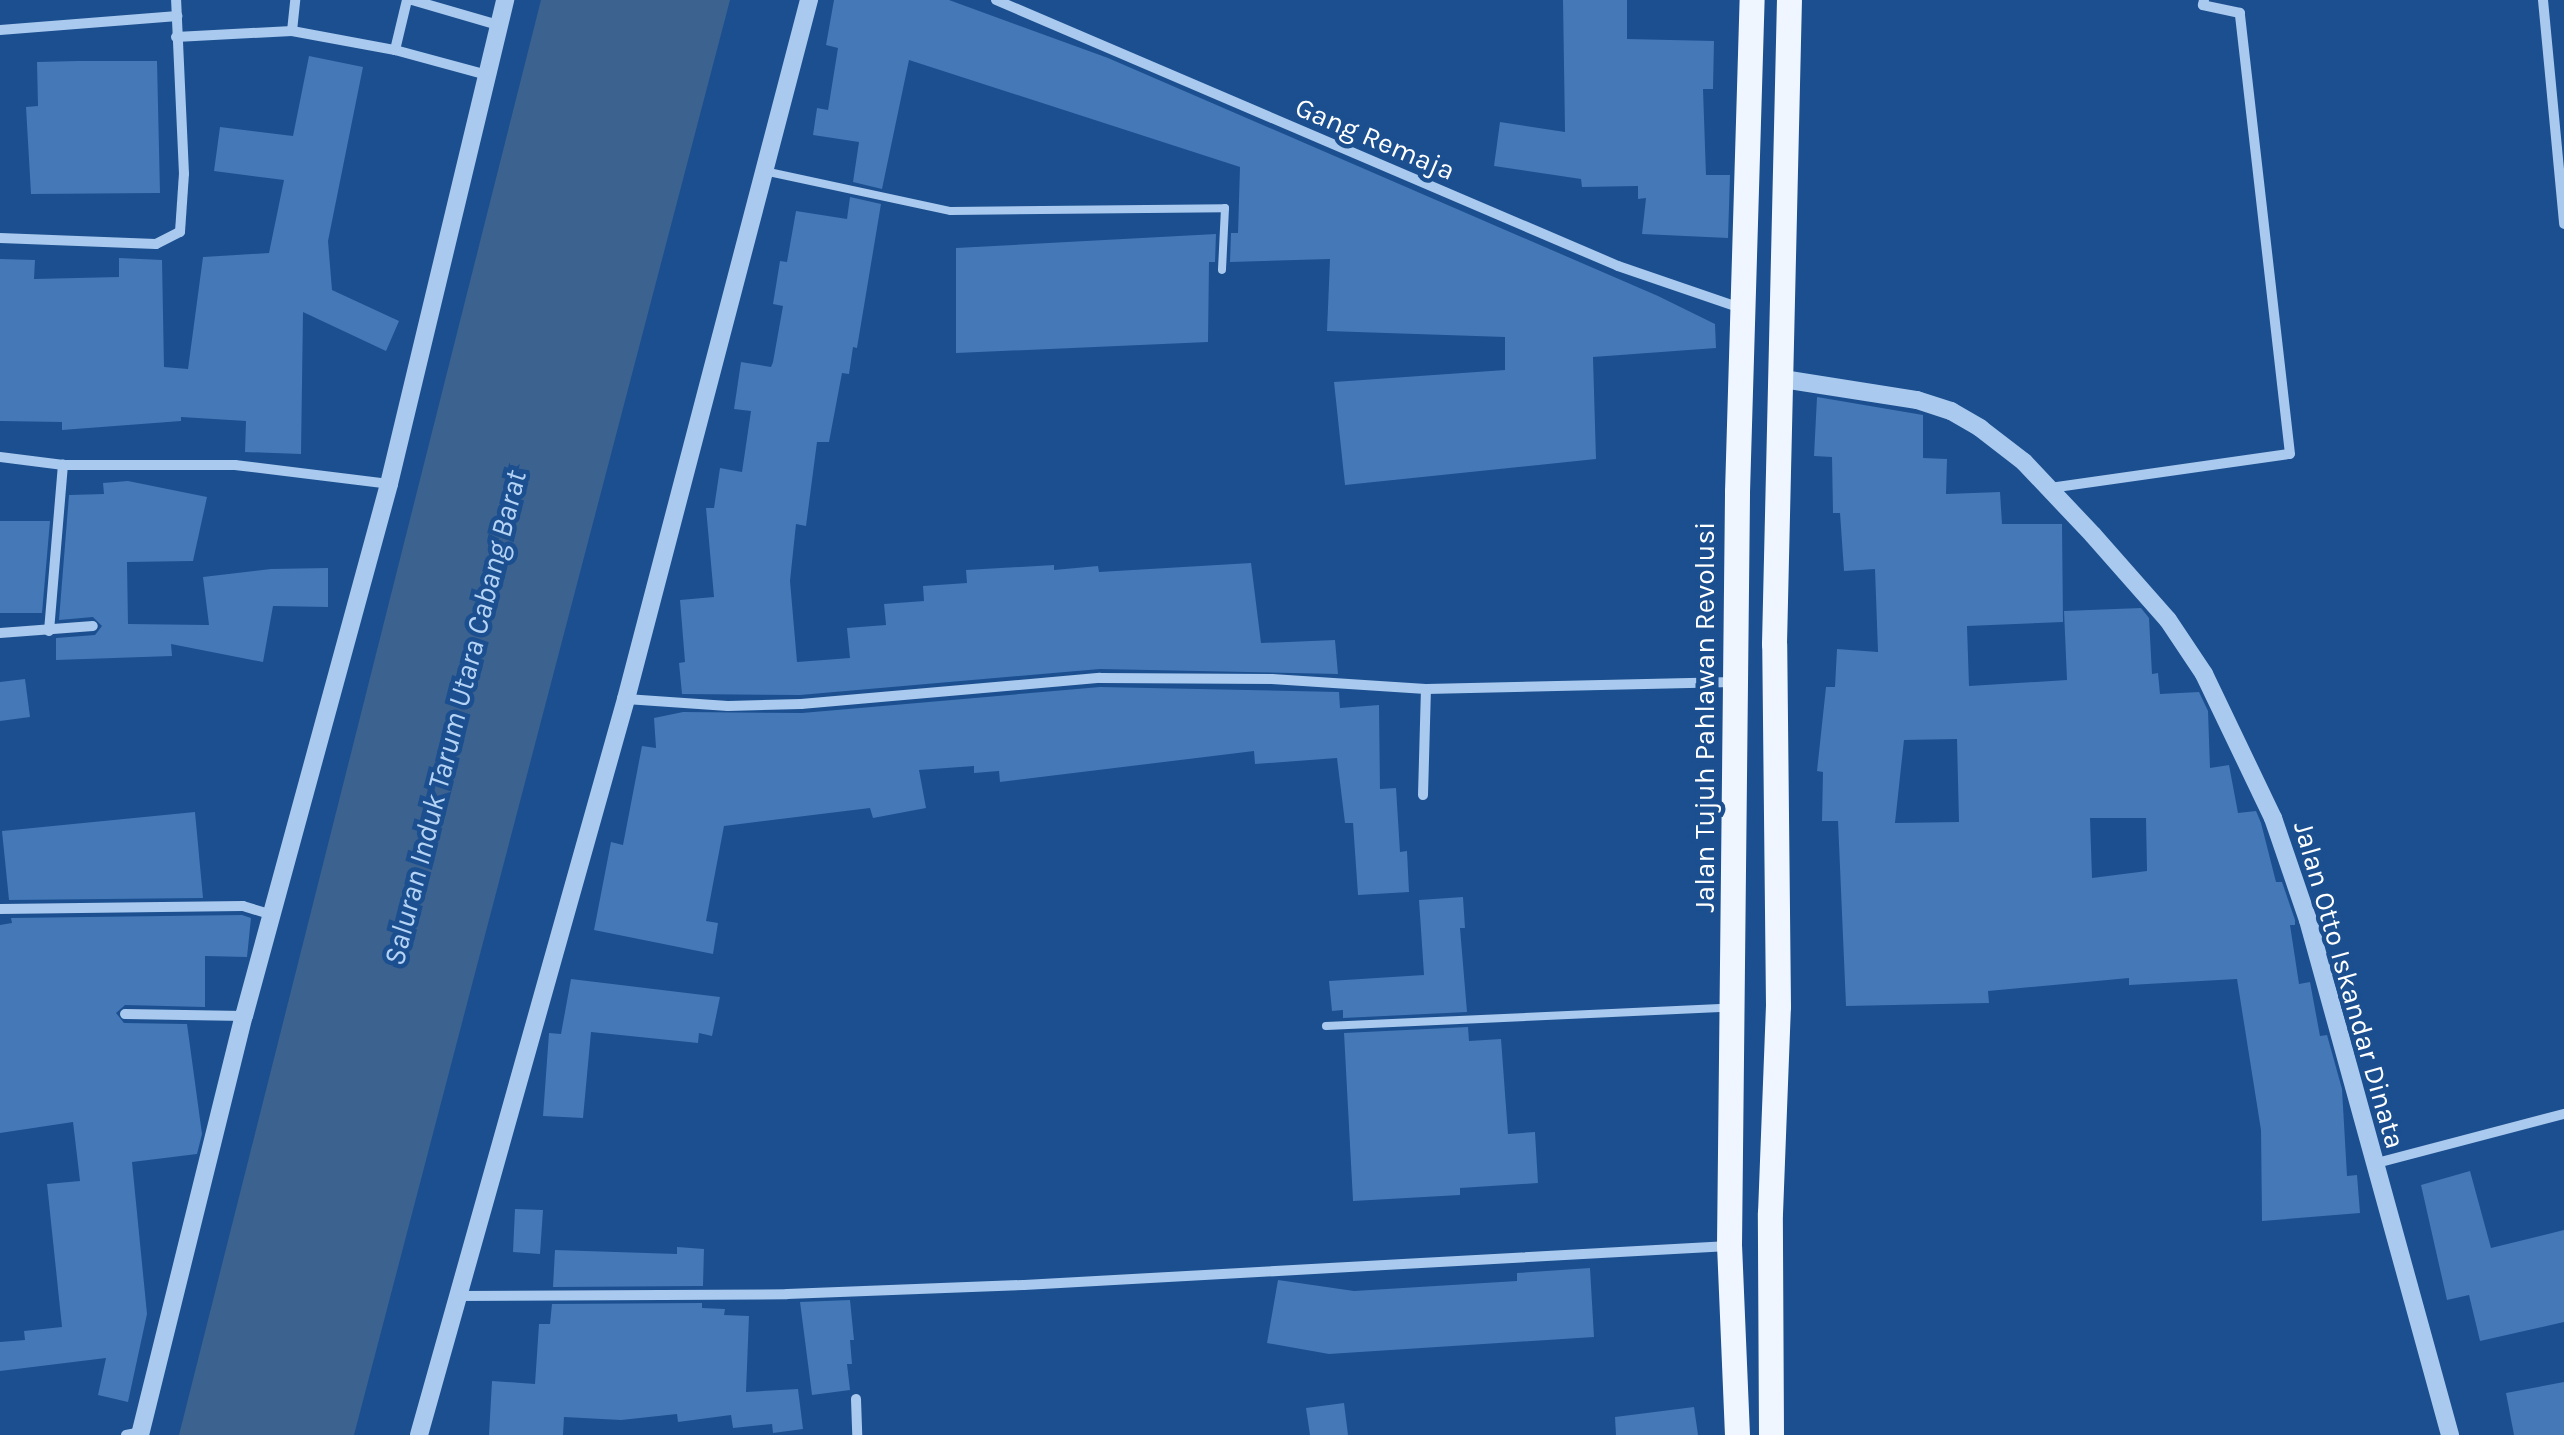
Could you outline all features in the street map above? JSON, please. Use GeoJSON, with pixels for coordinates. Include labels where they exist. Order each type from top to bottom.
{"type":"FeatureCollection","features":[{"type":"Feature","properties":{"kind":"main road","name":"Jalan Tujuh Pahlawan Revolusi"},"geometry":{"type":"LineString","coordinates":[[1737,1435],[1729,1246],[1735,682],[1752,0]]}},
{"type":"Feature","properties":{"kind":"main road"},"geometry":{"type":"LineString","coordinates":[[1772,1435],[1770,1213],[1778,1006],[1774,644],[1784,379],[1789,0]]}},
{"type":"Feature","properties":{"kind":"street"},"geometry":{"type":"LineString","coordinates":[[0,238],[156,244],[167,242],[180,232],[184,188],[177,0]]}},
{"type":"Feature","properties":{"kind":"street"},"geometry":{"type":"LineString","coordinates":[[292,30],[295,0]]}},
{"type":"Feature","properties":{"kind":"street"},"geometry":{"type":"LineString","coordinates":[[395,50],[410,0],[498,26]]}},
{"type":"Feature","properties":{"kind":"street"},"geometry":{"type":"LineString","coordinates":[[136,1434],[388,484],[505,0]]}},
{"type":"Feature","properties":{"kind":"street"},"geometry":{"type":"LineString","coordinates":[[419,1435],[626,699],[809,0]]}},
{"type":"Feature","properties":{"kind":"street","name":"Gang Remaja"},"geometry":{"type":"LineString","coordinates":[[996,0],[1618,266],[1742,309]]}},
{"type":"Feature","properties":{"kind":"street"},"geometry":{"type":"LineString","coordinates":[[2049,488],[2290,454],[2240,13],[2203,5],[2204,0]]}},
{"type":"Feature","properties":{"kind":"street"},"geometry":{"type":"LineString","coordinates":[[2543,0],[2564,224]]}},
{"type":"Feature","properties":{"kind":"street"},"geometry":{"type":"LineString","coordinates":[[0,30],[177,16]]}},
{"type":"Feature","properties":{"kind":"street"},"geometry":{"type":"LineString","coordinates":[[176,36],[292,30],[395,50],[487,75]]}},
{"type":"Feature","properties":{"kind":"street","name":"Jalan Otto Iskandar Dinata"},"geometry":{"type":"LineString","coordinates":[[1784,379],[1917,400],[1952,411],[2024,462],[2049,488],[2168,620],[2204,674],[2272,818],[2308,920],[2372,1164],[2450,1435]]}},
{"type":"Feature","properties":{"kind":"street"},"geometry":{"type":"LineString","coordinates":[[0,457],[63,466],[235,465],[388,484]]}},
{"type":"Feature","properties":{"kind":"street"},"geometry":{"type":"LineString","coordinates":[[49,631],[63,466]]}},
{"type":"Feature","properties":{"kind":"street"},"geometry":{"type":"LineString","coordinates":[[0,633],[92,626]]}},
{"type":"Feature","properties":{"kind":"street"},"geometry":{"type":"LineString","coordinates":[[626,699],[728,706],[801,704],[1100,678],[1174,677],[1426,690],[1735,682]]}},
{"type":"Feature","properties":{"kind":"street"},"geometry":{"type":"LineString","coordinates":[[1423,794],[1426,690]]}},
{"type":"Feature","properties":{"kind":"street"},"geometry":{"type":"LineString","coordinates":[[0,909],[243,906],[272,916]]}},
{"type":"Feature","properties":{"kind":"street"},"geometry":{"type":"LineString","coordinates":[[126,1014],[244,1016]]}},
{"type":"Feature","properties":{"kind":"street"},"geometry":{"type":"LineString","coordinates":[[2372,1164],[2564,1114]]}},
{"type":"Feature","properties":{"kind":"street"},"geometry":{"type":"LineString","coordinates":[[458,1296],[786,1294],[1024,1285],[1729,1246]]}},
{"type":"Feature","properties":{"kind":"street"},"geometry":{"type":"LineString","coordinates":[[856,1399],[857,1435]]}},
{"type":"Feature","properties":{"kind":"lane"},"geometry":{"type":"LineString","coordinates":[[764,171],[951,211],[1225,208],[1222,270]]}},
{"type":"Feature","properties":{"kind":"lane"},"geometry":{"type":"LineString","coordinates":[[1326,1026],[1734,1008]]}},
{"type":"Feature","properties":{"kind":"water","name":"Saluran Induk Tarum Utara Cabang Barat"},"geometry":{"type":"Polygon","coordinates":[[[541,0],[730,0],[354,1435],[179,1435],[541,0]]]}},
{"type":"Feature","properties":{"kind":"building"},"geometry":{"type":"Polygon","coordinates":[[[834,0],[949,0],[1108,58],[1658,296],[1715,324],[1716,348],[1593,357],[1596,459],[1345,485],[1334,382],[1505,370],[1505,337],[1327,331],[1330,259],[1230,262],[1231,233],[1238,233],[1240,167],[909,60],[882,189],[853,182],[859,142],[813,135],[817,108],[828,110],[838,48],[826,45],[834,0]]]}},
{"type":"Feature","properties":{"kind":"building"},"geometry":{"type":"Polygon","coordinates":[[[1563,0],[1627,0],[1627,39],[1714,41],[1713,89],[1703,89],[1706,175],[1730,175],[1728,238],[1642,234],[1646,198],[1638,199],[1638,186],[1582,187],[1581,179],[1494,166],[1500,122],[1565,132],[1563,0]]]}},
{"type":"Feature","properties":{"kind":"building"},"geometry":{"type":"Polygon","coordinates":[[[309,56],[363,67],[328,241],[332,290],[399,321],[386,351],[303,312],[301,454],[245,452],[246,421],[181,417],[181,421],[62,430],[62,422],[0,421],[0,259],[35,260],[34,279],[119,277],[119,258],[162,260],[164,367],[188,369],[203,257],[269,253],[284,180],[214,171],[220,127],[293,136],[309,56]]]}},
{"type":"Feature","properties":{"kind":"building"},"geometry":{"type":"Polygon","coordinates":[[[157,61],[160,193],[31,194],[26,107],[38,106],[37,62],[157,61]]]}},
{"type":"Feature","properties":{"kind":"building"},"geometry":{"type":"Polygon","coordinates":[[[850,197],[881,204],[857,348],[853,347],[849,374],[842,373],[829,442],[817,442],[806,526],[796,524],[790,581],[797,662],[850,658],[847,628],[886,625],[884,604],[924,601],[923,586],[967,583],[966,570],[1054,565],[1054,570],[1098,566],[1099,572],[1251,563],[1261,643],[1335,640],[1338,674],[1100,669],[800,695],[682,694],[679,663],[685,662],[680,600],[714,597],[706,508],[714,508],[720,468],[742,472],[751,411],[734,409],[741,362],[771,367],[773,362],[783,306],[773,304],[780,261],[787,262],[796,211],[847,219],[850,197]]]}},
{"type":"Feature","properties":{"kind":"building"},"geometry":{"type":"Polygon","coordinates":[[[1216,234],[1215,262],[1209,262],[1208,342],[956,353],[956,248],[1216,234]]]}},
{"type":"Feature","properties":{"kind":"building"},"geometry":{"type":"Polygon","coordinates":[[[1817,397],[1923,415],[1923,458],[1947,459],[1946,494],[2000,492],[2002,524],[2062,524],[2063,622],[1967,626],[1969,686],[2067,680],[2064,611],[2141,608],[2149,618],[2152,674],[2158,673],[2160,694],[2199,692],[2208,711],[2210,768],[2229,765],[2238,813],[2256,811],[2276,882],[2282,882],[2295,920],[2295,925],[2290,925],[2299,984],[2310,982],[2320,1036],[2327,1035],[2342,1089],[2347,1176],[2357,1175],[2360,1213],[2262,1221],[2261,1130],[2237,979],[2129,985],[2129,978],[1988,991],[1989,1003],[1846,1006],[1838,821],[1822,821],[1823,772],[1817,771],[1826,687],[1835,687],[1837,649],[1878,652],[1875,569],[1844,571],[1840,513],[1833,513],[1832,457],[1814,456],[1817,397]],[[1957,739],[1904,740],[1895,823],[1959,822],[1957,739]],[[2090,818],[2092,878],[2147,871],[2146,818],[2090,818]]]}},
{"type":"Feature","properties":{"kind":"building"},"geometry":{"type":"Polygon","coordinates":[[[128,481],[207,497],[193,561],[127,562],[128,624],[209,625],[203,577],[271,569],[328,568],[328,607],[273,606],[263,662],[171,644],[172,656],[56,660],[56,638],[95,635],[102,626],[93,617],[59,620],[69,495],[104,494],[103,483],[128,481]]]}},
{"type":"Feature","properties":{"kind":"building"},"geometry":{"type":"Polygon","coordinates":[[[0,521],[50,521],[42,613],[0,613],[0,521]]]}},
{"type":"Feature","properties":{"kind":"building"},"geometry":{"type":"Polygon","coordinates":[[[25,679],[30,717],[0,721],[0,682],[25,679]]]}},
{"type":"Feature","properties":{"kind":"building"},"geometry":{"type":"Polygon","coordinates":[[[1100,687],[1339,692],[1340,708],[1379,705],[1380,789],[1396,788],[1400,852],[1407,851],[1409,892],[1358,895],[1353,823],[1345,823],[1337,758],[1255,764],[1254,751],[1000,782],[999,771],[974,773],[974,766],[919,770],[926,808],[873,818],[870,808],[724,826],[706,921],[718,923],[713,954],[594,930],[611,842],[623,845],[642,746],[656,748],[654,718],[683,712],[802,713],[1100,687]]]}},
{"type":"Feature","properties":{"kind":"building"},"geometry":{"type":"Polygon","coordinates":[[[195,812],[203,898],[9,900],[2,831],[195,812]]]}},
{"type":"Feature","properties":{"kind":"building"},"geometry":{"type":"Polygon","coordinates":[[[1463,897],[1465,928],[1460,928],[1467,1012],[1343,1018],[1343,1010],[1332,1011],[1329,981],[1424,975],[1419,900],[1463,897]]]}},
{"type":"Feature","properties":{"kind":"building"},"geometry":{"type":"Polygon","coordinates":[[[11,918],[251,918],[247,957],[205,956],[205,1007],[125,1005],[116,1013],[124,1023],[187,1024],[202,1134],[197,1154],[132,1162],[147,1314],[128,1402],[98,1395],[106,1358],[0,1371],[0,1342],[25,1340],[24,1331],[62,1327],[47,1184],[80,1181],[73,1122],[0,1133],[0,925],[12,923],[11,918]]]}},
{"type":"Feature","properties":{"kind":"building"},"geometry":{"type":"Polygon","coordinates":[[[571,979],[720,997],[712,1036],[699,1033],[698,1043],[591,1032],[583,1118],[543,1116],[549,1033],[561,1034],[571,979]]]}},
{"type":"Feature","properties":{"kind":"building"},"geometry":{"type":"Polygon","coordinates":[[[1468,1027],[1469,1041],[1501,1039],[1508,1134],[1535,1132],[1538,1183],[1460,1188],[1460,1195],[1353,1201],[1344,1033],[1468,1027]]]}},
{"type":"Feature","properties":{"kind":"building"},"geometry":{"type":"Polygon","coordinates":[[[2470,1171],[2491,1248],[2564,1230],[2564,1322],[2480,1341],[2469,1295],[2447,1300],[2421,1185],[2470,1171]]]}},
{"type":"Feature","properties":{"kind":"building"},"geometry":{"type":"Polygon","coordinates":[[[515,1209],[543,1210],[540,1254],[513,1252],[515,1209]]]}},
{"type":"Feature","properties":{"kind":"building"},"geometry":{"type":"Polygon","coordinates":[[[677,1247],[704,1249],[703,1286],[553,1287],[555,1250],[677,1254],[677,1247]]]}},
{"type":"Feature","properties":{"kind":"building"},"geometry":{"type":"Polygon","coordinates":[[[1590,1268],[1594,1337],[1329,1354],[1267,1343],[1278,1280],[1354,1291],[1517,1281],[1517,1273],[1590,1268]]]}},
{"type":"Feature","properties":{"kind":"building"},"geometry":{"type":"Polygon","coordinates":[[[850,1300],[854,1340],[850,1340],[852,1364],[847,1364],[850,1390],[812,1395],[800,1302],[850,1300]]]}},
{"type":"Feature","properties":{"kind":"building"},"geometry":{"type":"Polygon","coordinates":[[[702,1303],[702,1308],[725,1309],[724,1315],[749,1316],[746,1392],[798,1389],[803,1429],[773,1433],[772,1424],[733,1428],[731,1415],[678,1422],[677,1414],[621,1420],[564,1417],[563,1435],[489,1435],[492,1381],[535,1384],[539,1324],[550,1324],[552,1304],[702,1303]]]}},
{"type":"Feature","properties":{"kind":"building"},"geometry":{"type":"Polygon","coordinates":[[[2564,1382],[2564,1435],[2514,1435],[2506,1393],[2564,1382]]]}},
{"type":"Feature","properties":{"kind":"building"},"geometry":{"type":"Polygon","coordinates":[[[1344,1403],[1348,1435],[1310,1435],[1306,1408],[1344,1403]]]}},
{"type":"Feature","properties":{"kind":"building"},"geometry":{"type":"Polygon","coordinates":[[[1694,1407],[1698,1435],[1616,1435],[1615,1417],[1694,1407]]]}}]}
